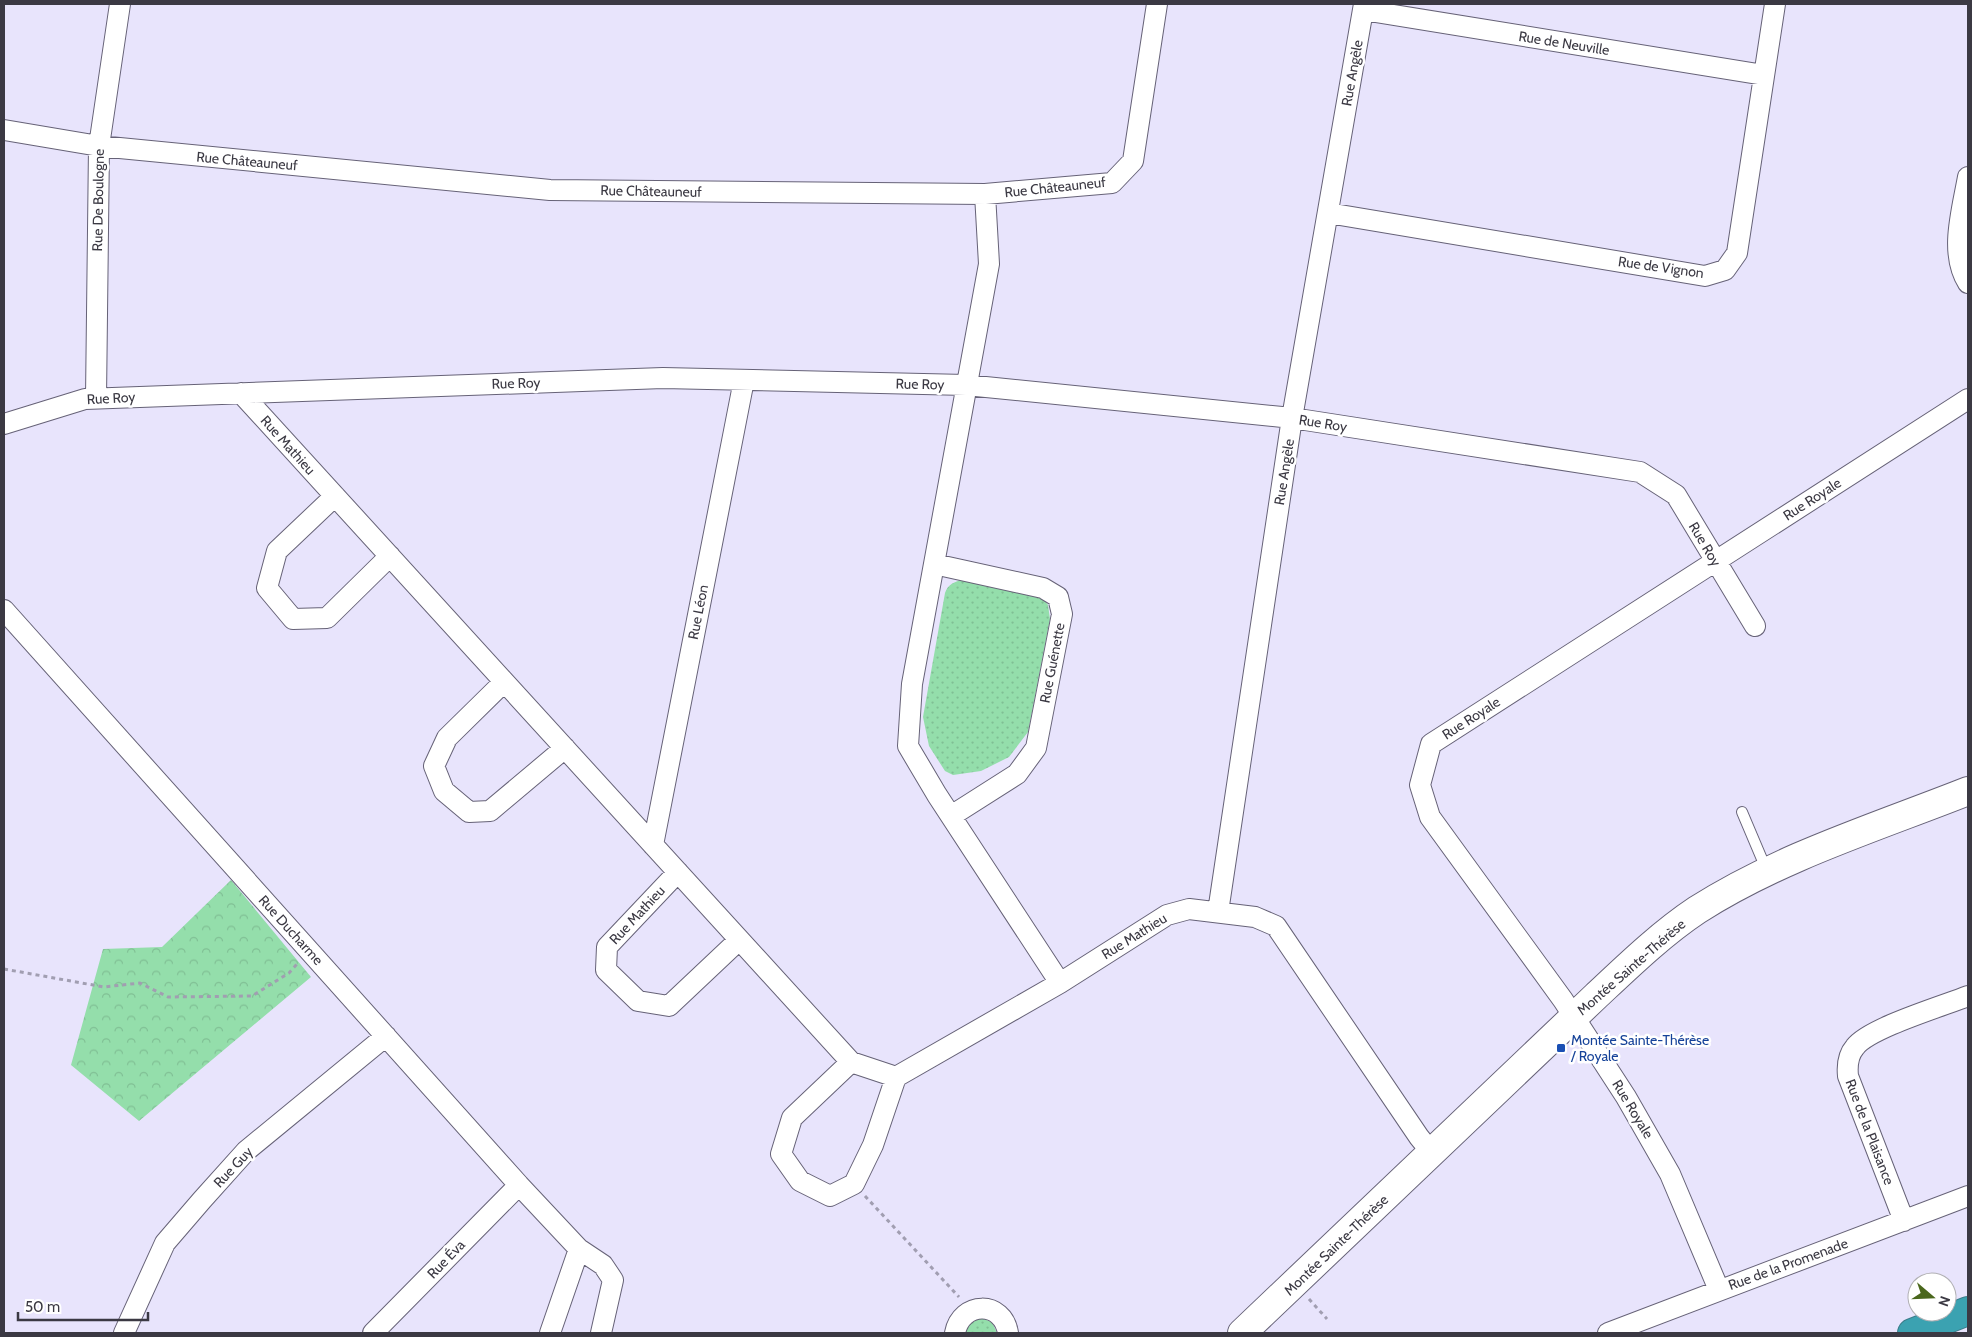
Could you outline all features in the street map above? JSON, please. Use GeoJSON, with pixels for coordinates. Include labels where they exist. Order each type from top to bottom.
{"type":"FeatureCollection","features":[{"type":"Feature","properties":{"kind":"highway"},"geometry":{"type":"LineString","coordinates":[[1912,1333],[1968,1312]]}},
{"type":"Feature","properties":{"kind":"street","name":"Rue De Boulogne"},"geometry":{"type":"LineString","coordinates":[[96,398],[98,146],[120,4]]}},
{"type":"Feature","properties":{"kind":"street","name":"Rue Châteauneuf"},"geometry":{"type":"LineString","coordinates":[[4,130],[98,146],[550,190],[984,194],[1112,183],[1133,161],[1157,4]]}},
{"type":"Feature","properties":{"kind":"street","name":"Rue de Vignon"},"geometry":{"type":"LineString","coordinates":[[1328,213],[1705,276],[1725,270],[1737,253],[1775,4]]}},
{"type":"Feature","properties":{"kind":"street","name":"Rue de Neuville"},"geometry":{"type":"LineString","coordinates":[[1364,7],[1764,75]]}},
{"type":"Feature","properties":{"kind":"street","name":"Rue Angèle"},"geometry":{"type":"LineString","coordinates":[[1218,912],[1292,418],[1364,7]]}},
{"type":"Feature","properties":{"kind":"street"},"geometry":{"type":"LineString","coordinates":[[1968,178],[1958,242],[1961,272],[1968,284]]}},
{"type":"Feature","properties":{"kind":"street"},"geometry":{"type":"LineString","coordinates":[[984,194],[989,264],[912,684],[908,746],[951,816],[1060,983]]}},
{"type":"Feature","properties":{"kind":"street","name":"Rue Roy"},"geometry":{"type":"LineString","coordinates":[[4,424],[85,399],[96,398],[663,378],[966,385],[1292,418],[1640,472],[1676,495],[1755,626]]}},
{"type":"Feature","properties":{"kind":"street","name":"Rue Léon"},"geometry":{"type":"LineString","coordinates":[[653,845],[744,380]]}},
{"type":"Feature","properties":{"kind":"street","name":"Rue Mathieu"},"geometry":{"type":"LineString","coordinates":[[241,393],[851,1062],[896,1077],[1060,983],[1167,915],[1189,909],[1255,917],[1276,926],[1419,1137],[1432,1153]]}},
{"type":"Feature","properties":{"kind":"street","name":"Rue Royale"},"geometry":{"type":"LineString","coordinates":[[1719,1290],[1664,1161],[1626,1097],[1573,1017],[1430,817],[1420,785],[1431,744],[1968,399]]}},
{"type":"Feature","properties":{"kind":"street"},"geometry":{"type":"LineString","coordinates":[[335,496],[277,551],[267,588],[293,618],[327,618],[390,556]]}},
{"type":"Feature","properties":{"kind":"street","name":"Rue Guénette"},"geometry":{"type":"LineString","coordinates":[[934,564],[1043,588],[1058,597],[1062,614],[1036,748],[1017,774],[951,816]]}},
{"type":"Feature","properties":{"kind":"street","name":"Rue Ducharme"},"geometry":{"type":"LineString","coordinates":[[4,610],[519,1185],[579,1249],[603,1266],[613,1280],[601,1333]]}},
{"type":"Feature","properties":{"kind":"street"},"geometry":{"type":"LineString","coordinates":[[504,682],[447,738],[434,766],[444,791],[469,812],[490,811],[565,748]]}},
{"type":"Feature","properties":{"kind":"street","name":"Montée Sainte-Thérèse"},"geometry":{"type":"LineString","coordinates":[[1242,1333],[1296,1284],[1573,1017],[1648,949],[1696,912],[1727,893],[1768,872],[1838,842],[1968,791]]}},
{"type":"Feature","properties":{"kind":"street","name":"Rue Mathieu"},"geometry":{"type":"LineString","coordinates":[[678,872],[607,947],[606,970],[638,1001],[669,1006],[740,940]]}},
{"type":"Feature","properties":{"kind":"street","name":"Rue de la Plaisance"},"geometry":{"type":"LineString","coordinates":[[1904,1221],[1850,1083],[1848,1070],[1850,1058],[1854,1048],[1869,1035],[1968,996]]}},
{"type":"Feature","properties":{"kind":"street","name":"Rue Guy"},"geometry":{"type":"LineString","coordinates":[[124,1333],[165,1243],[202,1200],[246,1151],[386,1036]]}},
{"type":"Feature","properties":{"kind":"street"},"geometry":{"type":"LineString","coordinates":[[851,1062],[792,1118],[781,1154],[800,1181],[830,1196],[854,1184],[873,1145],[896,1077]]}},
{"type":"Feature","properties":{"kind":"street","name":"Rue Éva"},"geometry":{"type":"LineString","coordinates":[[373,1333],[519,1185]]}},
{"type":"Feature","properties":{"kind":"street","name":"Rue de la Promenade"},"geometry":{"type":"LineString","coordinates":[[1608,1333],[1968,1196]]}},
{"type":"Feature","properties":{"kind":"street"},"geometry":{"type":"LineString","coordinates":[[550,1333],[579,1249]]}},
{"type":"Feature","properties":{"kind":"street"},"geometry":{"type":"LineString","coordinates":[[955,1333],[958,1322],[966,1314],[976,1309],[983,1309],[1000,1316],[1008,1333]]}},
{"type":"Feature","properties":{"kind":"lane"},"geometry":{"type":"LineString","coordinates":[[1742,812],[1768,872]]}},
{"type":"Feature","properties":{"kind":"path"},"geometry":{"type":"LineString","coordinates":[[4,969],[104,987],[140,983],[168,996],[252,996],[289,973],[309,951]]}},
{"type":"Feature","properties":{"kind":"path"},"geometry":{"type":"LineString","coordinates":[[854,1184],[963,1302]]}},
{"type":"Feature","properties":{"kind":"path"},"geometry":{"type":"LineString","coordinates":[[1296,1284],[1327,1319]]}},
{"type":"Feature","properties":{"kind":"green space"},"geometry":{"type":"Polygon","coordinates":[[[964,579],[1043,598],[1048,605],[1050,619],[1028,732],[1009,757],[981,771],[953,775],[945,771],[929,746],[923,717],[945,593],[952,584],[964,579]]]}},
{"type":"Feature","properties":{"kind":"green space"},"geometry":{"type":"Polygon","coordinates":[[[231,880],[311,977],[139,1121],[71,1065],[103,949],[162,947],[231,880]]]}},
{"type":"Feature","properties":{"kind":"green space"},"geometry":{"type":"Polygon","coordinates":[[[981,1318],[992,1322],[997,1333],[964,1333],[973,1320],[981,1318]]]}},
{"type":"Feature","properties":{"kind":"place","name":"Montée Sainte-Thérèse / Royale"},"geometry":{"type":"Point","coordinates":[1561,1048]}}]}
